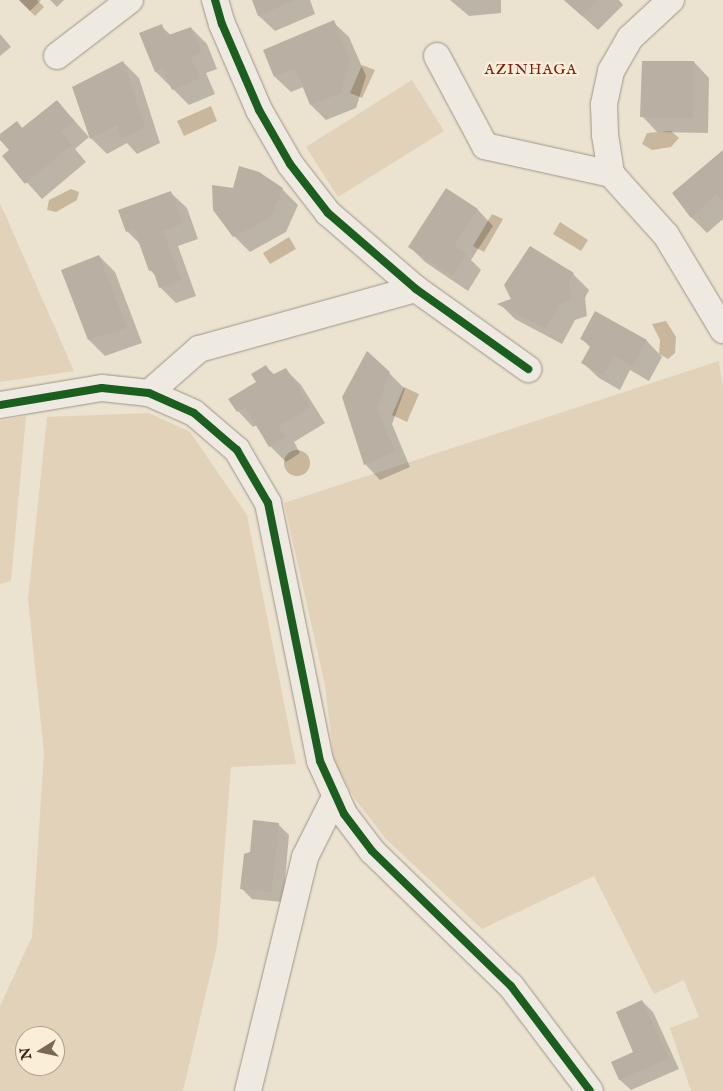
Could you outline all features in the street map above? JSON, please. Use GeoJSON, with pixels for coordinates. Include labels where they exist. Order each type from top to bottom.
{"type":"FeatureCollection","features":[{"type":"Feature","properties":{"kind":"street"},"geometry":{"type":"LineString","coordinates":[[57,56],[130,0]]}},
{"type":"Feature","properties":{"kind":"street"},"geometry":{"type":"LineString","coordinates":[[214,0],[222,24],[260,110],[290,164],[328,213],[416,289],[528,369]]}},
{"type":"Feature","properties":{"kind":"street"},"geometry":{"type":"LineString","coordinates":[[671,0],[630,38],[612,71],[604,105],[605,136],[611,174],[666,234],[723,330]]}},
{"type":"Feature","properties":{"kind":"street"},"geometry":{"type":"LineString","coordinates":[[437,56],[485,146],[611,174]]}},
{"type":"Feature","properties":{"kind":"street"},"geometry":{"type":"LineString","coordinates":[[149,393],[199,349],[416,289]]}},
{"type":"Feature","properties":{"kind":"street"},"geometry":{"type":"LineString","coordinates":[[0,405],[102,388],[149,393],[194,413],[238,450],[268,503],[320,761],[344,814],[372,850],[511,986],[590,1091]]}},
{"type":"Feature","properties":{"kind":"street"},"geometry":{"type":"LineString","coordinates":[[248,1091],[305,856],[336,795]]}},
{"type":"Feature","properties":{"kind":"shaded area"},"geometry":{"type":"Polygon","coordinates":[[[19,0],[37,0],[44,7],[35,16],[19,0]]]}},
{"type":"Feature","properties":{"kind":"shaded area"},"geometry":{"type":"Polygon","coordinates":[[[362,65],[375,70],[362,98],[350,93],[362,65]]]}},
{"type":"Feature","properties":{"kind":"shaded area"},"geometry":{"type":"Polygon","coordinates":[[[412,80],[444,131],[338,197],[306,147],[412,80]]]}},
{"type":"Feature","properties":{"kind":"shaded area"},"geometry":{"type":"Polygon","coordinates":[[[211,106],[217,121],[184,136],[177,121],[211,106]]]}},
{"type":"Feature","properties":{"kind":"shaded area"},"geometry":{"type":"Polygon","coordinates":[[[671,131],[679,138],[671,147],[652,150],[642,144],[647,133],[671,131]]]}},
{"type":"Feature","properties":{"kind":"shaded area"},"geometry":{"type":"Polygon","coordinates":[[[71,189],[79,192],[77,200],[56,212],[47,210],[49,200],[71,189]]]}},
{"type":"Feature","properties":{"kind":"shaded area"},"geometry":{"type":"Polygon","coordinates":[[[0,203],[74,371],[0,382],[0,203]]]}},
{"type":"Feature","properties":{"kind":"shaded area"},"geometry":{"type":"Polygon","coordinates":[[[492,214],[503,219],[484,252],[473,246],[492,214]]]}},
{"type":"Feature","properties":{"kind":"shaded area"},"geometry":{"type":"Polygon","coordinates":[[[560,222],[588,240],[581,251],[553,234],[560,222]]]}},
{"type":"Feature","properties":{"kind":"shaded area"},"geometry":{"type":"Polygon","coordinates":[[[289,237],[296,249],[270,264],[263,253],[289,237]]]}},
{"type":"Feature","properties":{"kind":"shaded area"},"geometry":{"type":"Polygon","coordinates":[[[666,321],[676,337],[675,353],[668,359],[659,354],[660,340],[652,324],[666,321]]]}},
{"type":"Feature","properties":{"kind":"shaded area"},"geometry":{"type":"Polygon","coordinates":[[[719,361],[723,389],[723,1091],[691,1091],[670,1028],[699,1017],[684,980],[654,994],[594,876],[482,929],[385,838],[355,799],[334,762],[325,685],[284,503],[719,361]]]}},
{"type":"Feature","properties":{"kind":"shaded area"},"geometry":{"type":"Polygon","coordinates":[[[404,387],[419,394],[407,422],[392,415],[404,387]]]}},
{"type":"Feature","properties":{"kind":"shaded area"},"geometry":{"type":"Polygon","coordinates":[[[149,413],[190,432],[247,515],[296,764],[231,767],[217,946],[183,1091],[0,1091],[0,1006],[32,937],[44,753],[28,599],[47,417],[149,413]]]}},
{"type":"Feature","properties":{"kind":"shaded area"},"geometry":{"type":"Polygon","coordinates":[[[26,416],[11,581],[0,584],[0,421],[26,416]]]}},
{"type":"Feature","properties":{"kind":"shaded area"},"geometry":{"type":"Polygon","coordinates":[[[297,450],[307,453],[310,463],[307,473],[297,476],[287,473],[284,463],[287,453],[297,450]]]}},
{"type":"Feature","properties":{"kind":"building"},"geometry":{"type":"Polygon","coordinates":[[[252,0],[295,0],[258,16],[252,0]]]}},
{"type":"Feature","properties":{"kind":"building"},"geometry":{"type":"Polygon","coordinates":[[[564,0],[597,0],[582,16],[564,0]]]}},
{"type":"Feature","properties":{"kind":"building"},"geometry":{"type":"Polygon","coordinates":[[[334,20],[350,60],[341,93],[310,105],[295,68],[274,77],[263,50],[334,20]]]}},
{"type":"Feature","properties":{"kind":"building"},"geometry":{"type":"Polygon","coordinates":[[[162,24],[166,36],[191,27],[202,53],[191,57],[200,78],[172,90],[163,69],[155,72],[139,33],[162,24]]]}},
{"type":"Feature","properties":{"kind":"building"},"geometry":{"type":"Polygon","coordinates":[[[123,61],[145,127],[121,139],[117,125],[90,139],[72,87],[123,61]]]}},
{"type":"Feature","properties":{"kind":"building"},"geometry":{"type":"Polygon","coordinates":[[[642,61],[694,61],[693,118],[640,117],[642,61]]]}},
{"type":"Feature","properties":{"kind":"building"},"geometry":{"type":"Polygon","coordinates":[[[57,100],[74,121],[61,132],[71,145],[25,184],[2,156],[9,150],[0,140],[0,134],[17,121],[22,128],[57,100]]]}},
{"type":"Feature","properties":{"kind":"building"},"geometry":{"type":"Polygon","coordinates":[[[723,150],[723,201],[717,194],[691,218],[672,193],[723,150]]]}},
{"type":"Feature","properties":{"kind":"building"},"geometry":{"type":"Polygon","coordinates":[[[239,166],[259,172],[283,188],[271,217],[233,237],[213,210],[212,185],[233,188],[239,166]]]}},
{"type":"Feature","properties":{"kind":"building"},"geometry":{"type":"Polygon","coordinates":[[[446,188],[478,209],[454,246],[467,254],[452,276],[408,247],[446,188]]]}},
{"type":"Feature","properties":{"kind":"building"},"geometry":{"type":"Polygon","coordinates":[[[171,191],[183,223],[163,231],[181,280],[159,288],[153,270],[149,271],[134,229],[126,232],[118,210],[171,191]]]}},
{"type":"Feature","properties":{"kind":"building"},"geometry":{"type":"Polygon","coordinates":[[[530,246],[574,273],[569,282],[571,300],[559,304],[546,329],[497,304],[511,299],[504,285],[530,246]]]}},
{"type":"Feature","properties":{"kind":"building"},"geometry":{"type":"Polygon","coordinates":[[[99,255],[127,328],[88,340],[61,270],[99,255]]]}},
{"type":"Feature","properties":{"kind":"building"},"geometry":{"type":"Polygon","coordinates":[[[595,311],[647,340],[633,366],[614,356],[603,375],[581,363],[591,345],[580,339],[595,311]]]}},
{"type":"Feature","properties":{"kind":"building"},"geometry":{"type":"Polygon","coordinates":[[[367,351],[390,372],[377,408],[395,452],[364,465],[342,397],[367,351]]]}},
{"type":"Feature","properties":{"kind":"building"},"geometry":{"type":"Polygon","coordinates":[[[266,365],[272,375],[286,368],[310,407],[279,426],[285,437],[269,447],[245,407],[237,412],[228,399],[256,382],[251,374],[266,365]]]}},
{"type":"Feature","properties":{"kind":"building"},"geometry":{"type":"Polygon","coordinates":[[[253,820],[279,823],[272,892],[240,889],[244,854],[250,852],[253,820]]]}},
{"type":"Feature","properties":{"kind":"building"},"geometry":{"type":"Polygon","coordinates":[[[642,1000],[669,1058],[619,1080],[611,1062],[633,1052],[616,1012],[642,1000]]]}},
{"type":"Feature","properties":{"kind":"cycle path"},"geometry":{"type":"LineString","coordinates":[[215,0],[222,24],[259,110],[290,164],[328,213],[416,289],[528,369]]}},
{"type":"Feature","properties":{"kind":"cycle path"},"geometry":{"type":"LineString","coordinates":[[0,405],[102,388],[149,393],[194,413],[237,450],[268,503],[320,761],[344,814],[372,851],[511,986],[590,1091]]}},
{"type":"Feature","properties":{"kind":"district","name":"AZINHAGA"},"geometry":{"type":"Point","coordinates":[531,70]}}]}
